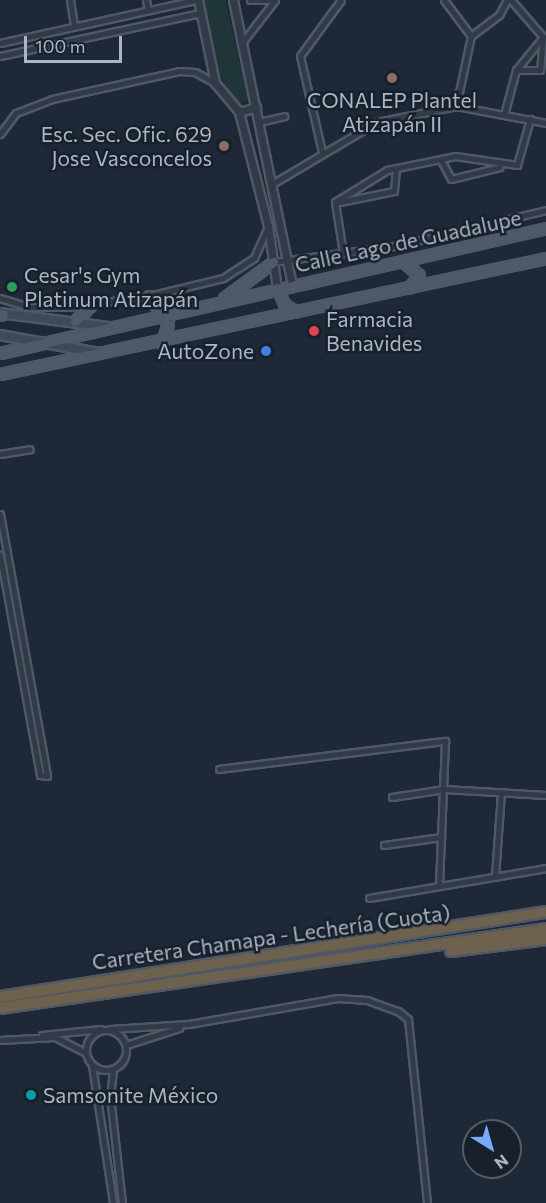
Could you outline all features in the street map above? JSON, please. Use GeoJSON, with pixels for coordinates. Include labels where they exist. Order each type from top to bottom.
{"type":"FeatureCollection","features":[{"type":"Feature","properties":{"kind":"highway","name":"Carretera Chamapa - Lechería (Cuota)"},"geometry":{"type":"LineString","coordinates":[[0,997],[546,912]]}},
{"type":"Feature","properties":{"kind":"highway","name":"Carretera Chamapa - Lechería (Cuota)"},"geometry":{"type":"LineString","coordinates":[[0,1008],[546,930]]}},
{"type":"Feature","properties":{"kind":"highway"},"geometry":{"type":"LineString","coordinates":[[382,954],[411,955],[546,939]]}},
{"type":"Feature","properties":{"kind":"main road","name":"Calle Lago de Guadalupe"},"geometry":{"type":"LineString","coordinates":[[0,353],[221,300],[405,263],[546,228]]}},
{"type":"Feature","properties":{"kind":"main road"},"geometry":{"type":"LineString","coordinates":[[0,374],[110,355],[546,258]]}},
{"type":"Feature","properties":{"kind":"main road"},"geometry":{"type":"LineString","coordinates":[[221,300],[273,262]]}},
{"type":"Feature","properties":{"kind":"main road"},"geometry":{"type":"LineString","coordinates":[[405,263],[419,275],[408,289]]}},
{"type":"Feature","properties":{"kind":"main road"},"geometry":{"type":"LineString","coordinates":[[277,288],[284,304],[296,312]]}},
{"type":"Feature","properties":{"kind":"main road"},"geometry":{"type":"LineString","coordinates":[[149,296],[169,329],[161,343]]}},
{"type":"Feature","properties":{"kind":"main road"},"geometry":{"type":"LineString","coordinates":[[75,321],[93,303]]}},
{"type":"Feature","properties":{"kind":"main road"},"geometry":{"type":"LineString","coordinates":[[1,314],[75,321],[110,327]]}},
{"type":"Feature","properties":{"kind":"main road"},"geometry":{"type":"LineString","coordinates":[[0,335],[110,355]]}},
{"type":"Feature","properties":{"kind":"street"},"geometry":{"type":"LineString","coordinates":[[70,0],[74,24]]}},
{"type":"Feature","properties":{"kind":"street"},"geometry":{"type":"LineString","coordinates":[[146,0],[148,10]]}},
{"type":"Feature","properties":{"kind":"street"},"geometry":{"type":"LineString","coordinates":[[0,43],[74,24],[197,0],[215,83],[238,112],[268,226],[277,288]]}},
{"type":"Feature","properties":{"kind":"street"},"geometry":{"type":"LineString","coordinates":[[233,0],[292,285]]}},
{"type":"Feature","properties":{"kind":"street"},"geometry":{"type":"LineString","coordinates":[[250,0],[274,0]]}},
{"type":"Feature","properties":{"kind":"street"},"geometry":{"type":"LineString","coordinates":[[241,44],[274,0]]}},
{"type":"Feature","properties":{"kind":"street"},"geometry":{"type":"LineString","coordinates":[[322,152],[300,56],[340,0]]}},
{"type":"Feature","properties":{"kind":"street"},"geometry":{"type":"LineString","coordinates":[[444,0],[471,36]]}},
{"type":"Feature","properties":{"kind":"street"},"geometry":{"type":"LineString","coordinates":[[456,106],[471,36],[499,15],[509,0],[543,37],[540,70],[516,70]]}},
{"type":"Feature","properties":{"kind":"street"},"geometry":{"type":"LineString","coordinates":[[0,56],[200,12]]}},
{"type":"Feature","properties":{"kind":"street"},"geometry":{"type":"LineString","coordinates":[[504,115],[516,70],[543,37]]}},
{"type":"Feature","properties":{"kind":"street"},"geometry":{"type":"LineString","coordinates":[[0,134],[16,113],[52,99],[179,71],[215,83]]}},
{"type":"Feature","properties":{"kind":"street"},"geometry":{"type":"LineString","coordinates":[[272,184],[322,152],[377,122],[456,106],[546,123]]}},
{"type":"Feature","properties":{"kind":"street"},"geometry":{"type":"LineString","coordinates":[[238,112],[256,107]]}},
{"type":"Feature","properties":{"kind":"street"},"geometry":{"type":"LineString","coordinates":[[259,122],[284,116]]}},
{"type":"Feature","properties":{"kind":"street"},"geometry":{"type":"LineString","coordinates":[[441,160],[451,179],[521,162],[530,119]]}},
{"type":"Feature","properties":{"kind":"street"},"geometry":{"type":"LineString","coordinates":[[335,202],[396,168],[455,156],[501,167]]}},
{"type":"Feature","properties":{"kind":"street"},"geometry":{"type":"LineString","coordinates":[[335,202],[394,191],[396,168]]}},
{"type":"Feature","properties":{"kind":"street"},"geometry":{"type":"LineString","coordinates":[[335,202],[343,253]]}},
{"type":"Feature","properties":{"kind":"street"},"geometry":{"type":"LineString","coordinates":[[273,262],[343,253],[546,210]]}},
{"type":"Feature","properties":{"kind":"street"},"geometry":{"type":"LineString","coordinates":[[268,226],[280,223]]}},
{"type":"Feature","properties":{"kind":"street"},"geometry":{"type":"LineString","coordinates":[[0,298],[30,307],[93,303],[149,296],[245,267],[261,247],[268,226]]}},
{"type":"Feature","properties":{"kind":"street"},"geometry":{"type":"LineString","coordinates":[[0,454],[30,450]]}},
{"type":"Feature","properties":{"kind":"street"},"geometry":{"type":"LineString","coordinates":[[0,514],[47,776],[41,776],[0,555]]}},
{"type":"Feature","properties":{"kind":"street"},"geometry":{"type":"LineString","coordinates":[[219,769],[440,738],[447,747],[439,885]]}},
{"type":"Feature","properties":{"kind":"street"},"geometry":{"type":"LineString","coordinates":[[392,797],[444,789],[546,795]]}},
{"type":"Feature","properties":{"kind":"street"},"geometry":{"type":"LineString","coordinates":[[495,876],[501,792]]}},
{"type":"Feature","properties":{"kind":"street"},"geometry":{"type":"LineString","coordinates":[[384,845],[441,837]]}},
{"type":"Feature","properties":{"kind":"street"},"geometry":{"type":"LineString","coordinates":[[369,898],[546,868]]}},
{"type":"Feature","properties":{"kind":"street"},"geometry":{"type":"LineString","coordinates":[[0,1040],[38,1036],[76,1028],[106,1029],[189,1024],[338,998],[368,1000],[398,1011],[408,1020],[427,1203]]}},
{"type":"Feature","properties":{"kind":"street"},"geometry":{"type":"LineString","coordinates":[[126,1045],[189,1024]]}},
{"type":"Feature","properties":{"kind":"street"},"geometry":{"type":"LineString","coordinates":[[106,1029],[126,1045]]}},
{"type":"Feature","properties":{"kind":"street"},"geometry":{"type":"LineString","coordinates":[[85,1052],[87,1040],[106,1029]]}},
{"type":"Feature","properties":{"kind":"street"},"geometry":{"type":"LineString","coordinates":[[38,1036],[67,1039],[85,1052],[92,1065],[113,1203]]}},
{"type":"Feature","properties":{"kind":"street"},"geometry":{"type":"LineString","coordinates":[[122,1203],[110,1096],[113,1069],[124,1058],[126,1045]]}},
{"type":"Feature","properties":{"kind":"street"},"geometry":{"type":"LineString","coordinates":[[92,1065],[113,1069]]}},
{"type":"Feature","properties":{"kind":"green space"},"geometry":{"type":"Polygon","coordinates":[[[203,0],[225,0],[249,100],[239,103],[221,79],[203,0]]]}},
{"type":"Feature","properties":{"kind":"place","name":"CONALEP Plantel Atizapán II"},"geometry":{"type":"Point","coordinates":[392,78]}},
{"type":"Feature","properties":{"kind":"place","name":"Esc. Sec. Ofic. 629 Jose Vasconcelos"},"geometry":{"type":"Point","coordinates":[224,146]}},
{"type":"Feature","properties":{"kind":"place","name":"Cesar's Gym Platinum Atizapán"},"geometry":{"type":"Point","coordinates":[12,287]}},
{"type":"Feature","properties":{"kind":"place","name":"Farmacia Benavides"},"geometry":{"type":"Point","coordinates":[314,331]}},
{"type":"Feature","properties":{"kind":"place","name":"AutoZone"},"geometry":{"type":"Point","coordinates":[266,351]}},
{"type":"Feature","properties":{"kind":"place","name":"Samsonite México"},"geometry":{"type":"Point","coordinates":[31,1095]}}]}
